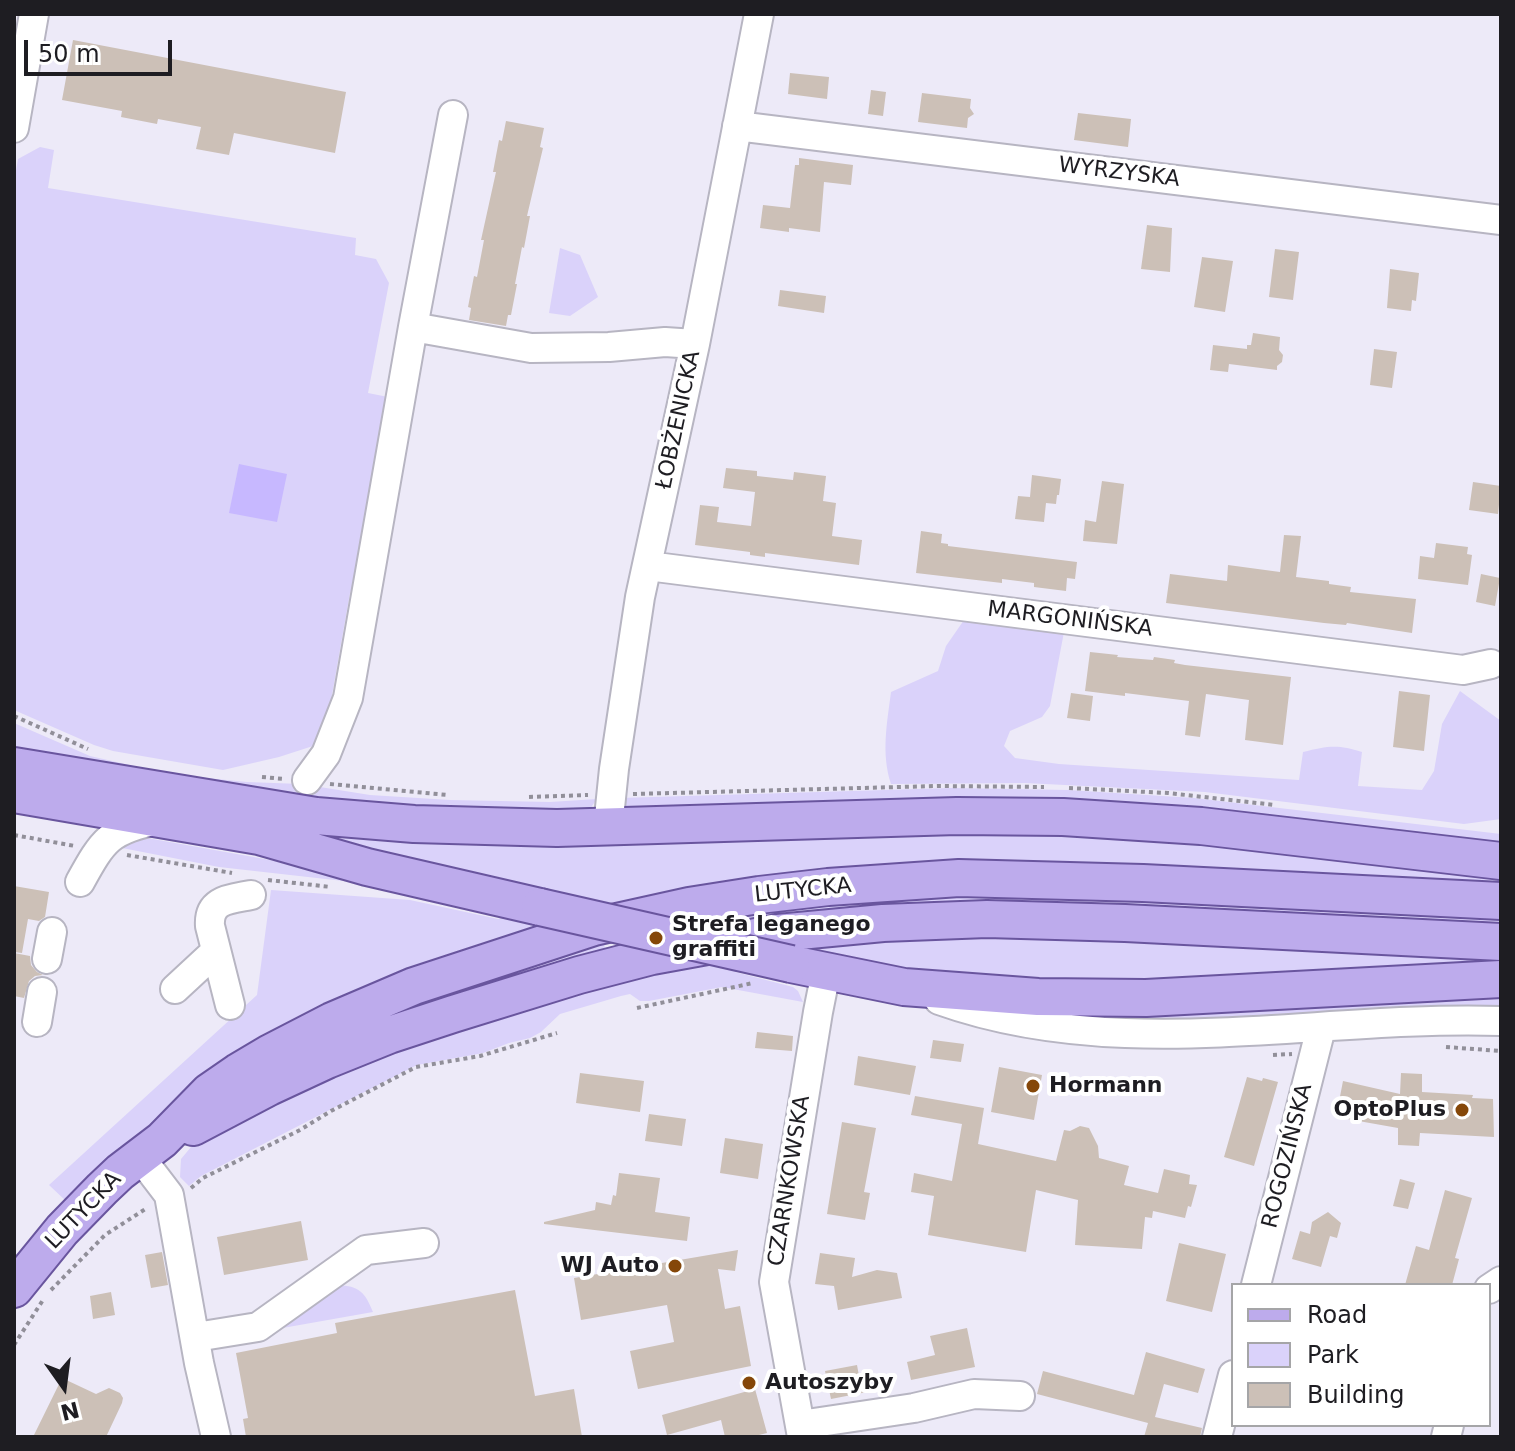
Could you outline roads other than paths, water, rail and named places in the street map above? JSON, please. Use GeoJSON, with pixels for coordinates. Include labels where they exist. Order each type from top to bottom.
{"type":"FeatureCollection","features":[{"type":"Feature","properties":{"kind":"main road"},"geometry":{"type":"LineString","coordinates":[[14,766],[316,816],[450,826],[608,827],[945,816],[1088,818],[1201,826],[1501,861]]}},
{"type":"Feature","properties":{"kind":"main road"},"geometry":{"type":"LineString","coordinates":[[14,794],[259,836],[367,867],[540,907],[777,972],[826,972],[904,987],[985,994],[1109,998],[1501,979]]}},
{"type":"Feature","properties":{"kind":"main road","name":"LUTYCKA"},"geometry":{"type":"LineString","coordinates":[[14,1289],[82,1208],[209,1092],[248,1066],[332,1021],[414,986],[594,927],[735,898],[805,889],[959,878],[1143,883],[1501,901]]}},
{"type":"Feature","properties":{"kind":"main road","name":"LUTYCKA"},"geometry":{"type":"LineString","coordinates":[[151,1148],[297,1073],[400,1032],[606,967],[746,938],[849,925],[987,919],[1501,942]]}},
{"type":"Feature","properties":{"kind":"street"},"geometry":{"type":"LineString","coordinates":[[14,128],[16,98],[34,14]]}},
{"type":"Feature","properties":{"kind":"street","name":"ŁOBŻENICKA"},"geometry":{"type":"LineString","coordinates":[[608,827],[640,597],[695,344],[759,14]]}},
{"type":"Feature","properties":{"kind":"street"},"geometry":{"type":"LineString","coordinates":[[307,780],[326,754],[348,698],[453,115]]}},
{"type":"Feature","properties":{"kind":"street","name":"WYRZYSKA"},"geometry":{"type":"LineString","coordinates":[[737,126],[1501,220]]}},
{"type":"Feature","properties":{"kind":"street"},"geometry":{"type":"LineString","coordinates":[[413,327],[531,348],[609,347],[665,342],[695,344]]}},
{"type":"Feature","properties":{"kind":"street","name":"MARGONIŃSKA"},"geometry":{"type":"LineString","coordinates":[[648,566],[1463,670],[1498,658]]}},
{"type":"Feature","properties":{"kind":"street"},"geometry":{"type":"LineString","coordinates":[[80,882],[98,850],[109,838],[133,827],[163,819]]}},
{"type":"Feature","properties":{"kind":"street"},"geometry":{"type":"LineString","coordinates":[[230,1005],[210,926],[211,911],[222,902],[251,895]]}},
{"type":"Feature","properties":{"kind":"street"},"geometry":{"type":"LineString","coordinates":[[175,989],[216,951]]}},
{"type":"Feature","properties":{"kind":"street","name":"CZARNKOWSKA"},"geometry":{"type":"LineString","coordinates":[[801,1431],[774,1282],[826,972]]}},
{"type":"Feature","properties":{"kind":"street"},"geometry":{"type":"LineString","coordinates":[[904,987],[999,1017],[1074,1030],[1181,1035],[1403,1022],[1501,1021]]}},
{"type":"Feature","properties":{"kind":"street"},"geometry":{"type":"LineString","coordinates":[[37,1022],[42,992]]}},
{"type":"Feature","properties":{"kind":"street","name":"ROGOZIŃSKA"},"geometry":{"type":"LineString","coordinates":[[1257,1283],[1321,1028]]}},
{"type":"Feature","properties":{"kind":"street"},"geometry":{"type":"LineString","coordinates":[[151,1148],[169,1195],[199,1363],[216,1437]]}},
{"type":"Feature","properties":{"kind":"street"},"geometry":{"type":"LineString","coordinates":[[196,1337],[258,1327],[366,1250],[424,1243]]}},
{"type":"Feature","properties":{"kind":"street"},"geometry":{"type":"LineString","coordinates":[[1217,1437],[1231,1383]]}},
{"type":"Feature","properties":{"kind":"street"},"geometry":{"type":"LineString","coordinates":[[801,1431],[974,1394],[1020,1396]]}},
{"type":"Feature","properties":{"kind":"place","name":"Strefa leganego graffiti"},"geometry":{"type":"Point","coordinates":[656,938]}},
{"type":"Feature","properties":{"kind":"place","name":"Hormann"},"geometry":{"type":"Point","coordinates":[1033,1086]}},
{"type":"Feature","properties":{"kind":"place","name":"OptoPlus"},"geometry":{"type":"Point","coordinates":[1462,1110]}},
{"type":"Feature","properties":{"kind":"place","name":"WJ Auto"},"geometry":{"type":"Point","coordinates":[675,1266]}},
{"type":"Feature","properties":{"kind":"place","name":"Autoszyby"},"geometry":{"type":"Point","coordinates":[749,1383]}}]}
